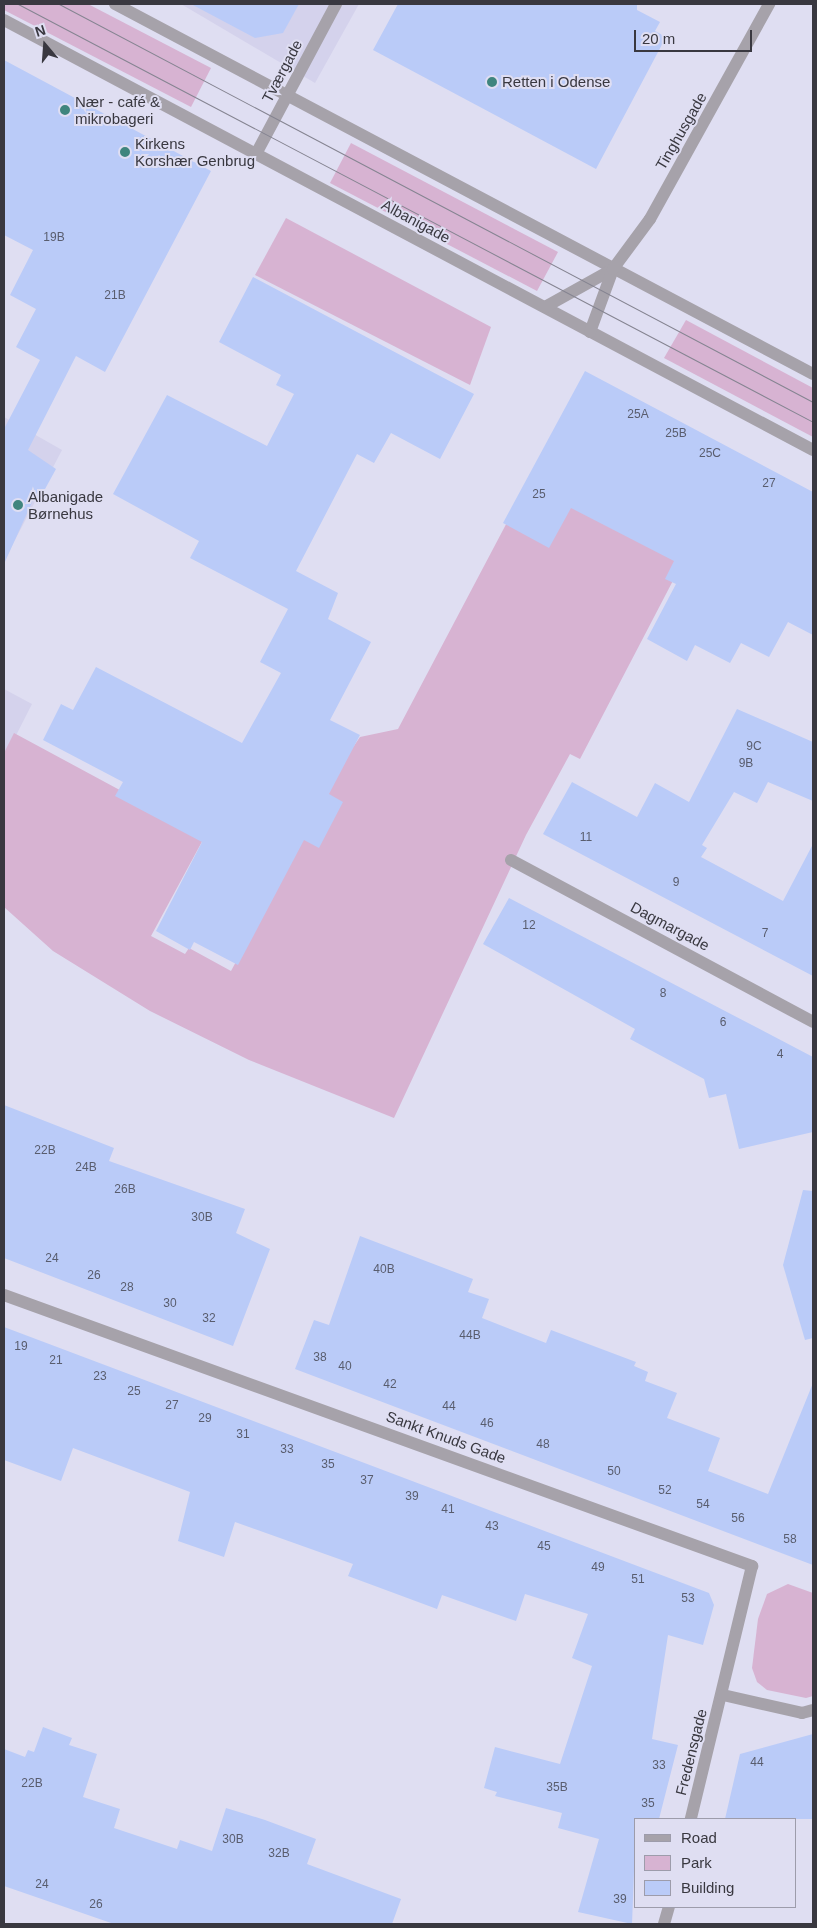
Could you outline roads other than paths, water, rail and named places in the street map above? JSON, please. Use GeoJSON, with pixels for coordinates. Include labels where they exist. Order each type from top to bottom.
{"type":"FeatureCollection","features":[{"type":"Feature","properties":{"kind":"street"},"geometry":{"type":"LineString","coordinates":[[115,4],[613,270],[813,374]]}},
{"type":"Feature","properties":{"kind":"street","name":"Tværgade"},"geometry":{"type":"LineString","coordinates":[[256,154],[336,4]]}},
{"type":"Feature","properties":{"kind":"street","name":"Tinghusgade"},"geometry":{"type":"LineString","coordinates":[[590,332],[613,270],[650,219],[769,4]]}},
{"type":"Feature","properties":{"kind":"street","name":"Albanigade"},"geometry":{"type":"LineString","coordinates":[[4,20],[813,450]]}},
{"type":"Feature","properties":{"kind":"street","name":"Tinghusgade"},"geometry":{"type":"LineString","coordinates":[[545,307],[613,270]]}},
{"type":"Feature","properties":{"kind":"street","name":"Dagmargade"},"geometry":{"type":"LineString","coordinates":[[511,860],[813,1022]]}},
{"type":"Feature","properties":{"kind":"street","name":"Sankt Knuds Gade"},"geometry":{"type":"LineString","coordinates":[[4,1295],[752,1566],[723,1695]]}},
{"type":"Feature","properties":{"kind":"street","name":"Fredensgade"},"geometry":{"type":"LineString","coordinates":[[691,1818],[723,1695],[802,1713],[813,1710]]}},
{"type":"Feature","properties":{"kind":"street"},"geometry":{"type":"LineString","coordinates":[[664,1924],[669,1908]]}},
{"type":"Feature","properties":{"kind":"tram line"},"geometry":{"type":"LineString","coordinates":[[18,4],[813,422]]}},
{"type":"Feature","properties":{"kind":"tram line"},"geometry":{"type":"LineString","coordinates":[[59,4],[813,402]]}},
{"type":"Feature","properties":{"kind":"place","name":"Retten i Odense"},"geometry":{"type":"Point","coordinates":[492,82]}},
{"type":"Feature","properties":{"kind":"place","name":"Nær - café & mikrobageri"},"geometry":{"type":"Point","coordinates":[65,110]}},
{"type":"Feature","properties":{"kind":"place","name":"Kirkens Korshær Genbrug"},"geometry":{"type":"Point","coordinates":[125,152]}},
{"type":"Feature","properties":{"kind":"place","name":"Albanigade Børnehus"},"geometry":{"type":"Point","coordinates":[18,505]}}]}
